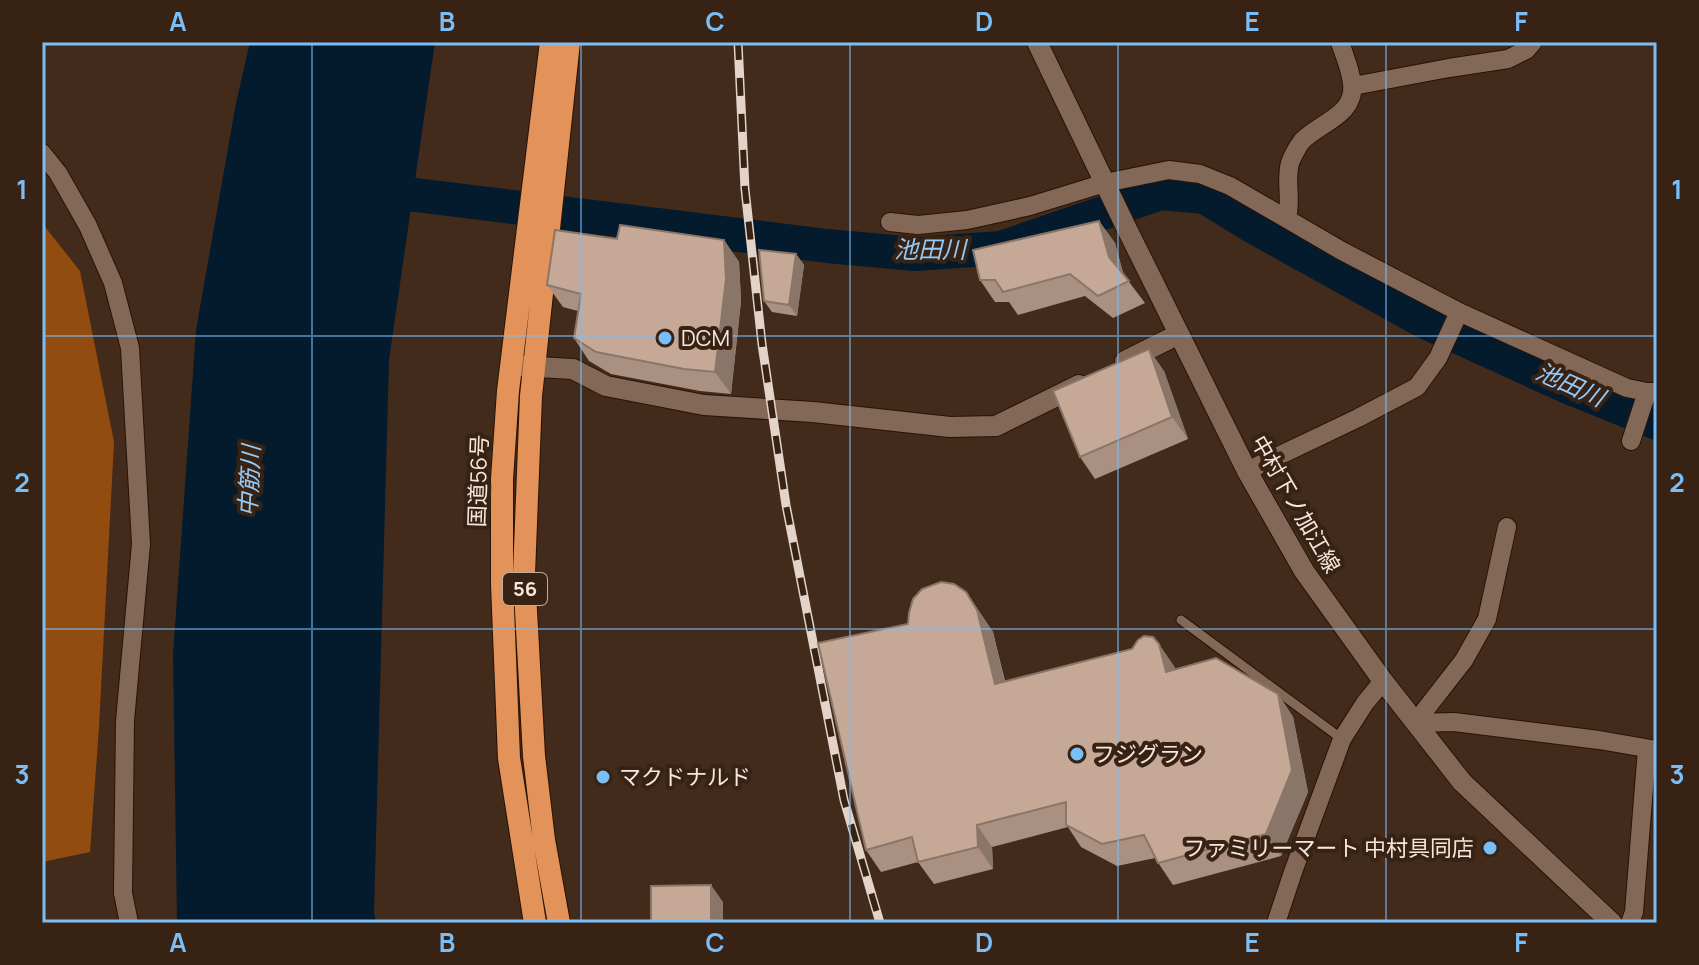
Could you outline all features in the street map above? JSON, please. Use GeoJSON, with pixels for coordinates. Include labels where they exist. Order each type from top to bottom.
{"type":"FeatureCollection","features":[{"type":"Feature","properties":{"kind":"highway","name":"国道56号"},"geometry":{"type":"LineString","coordinates":[[546,169],[551,42]]}},
{"type":"Feature","properties":{"kind":"highway","name":"国道56号"},"geometry":{"type":"LineString","coordinates":[[535,923],[509,758],[502,584],[502,479],[511,366],[536,249],[546,169],[569,42]]}},
{"type":"Feature","properties":{"kind":"highway","name":"国道56号"},"geometry":{"type":"LineString","coordinates":[[536,249],[524,574],[534,756],[544,840],[559,923]]}},
{"type":"Feature","properties":{"kind":"main road","name":"中村下ノ加江線"},"geometry":{"type":"LineString","coordinates":[[1037,42],[1247,471],[1304,571],[1383,681],[1462,782],[1612,923]]}},
{"type":"Feature","properties":{"kind":"main road"},"geometry":{"type":"LineString","coordinates":[[511,366],[573,369],[606,386],[704,405],[813,412],[950,427],[996,426],[1179,334]]}},
{"type":"Feature","properties":{"kind":"street"},"geometry":{"type":"LineString","coordinates":[[1287,218],[1291,204],[1288,185],[1290,163],[1302,141],[1339,114],[1350,101],[1353,86],[1340,42]]}},
{"type":"Feature","properties":{"kind":"street"},"geometry":{"type":"LineString","coordinates":[[1353,86],[1508,59],[1526,50],[1533,42]]}},
{"type":"Feature","properties":{"kind":"street"},"geometry":{"type":"LineString","coordinates":[[42,153],[58,173],[88,226],[113,283],[130,348],[141,544],[125,721],[123,893],[129,923]]}},
{"type":"Feature","properties":{"kind":"street"},"geometry":{"type":"LineString","coordinates":[[890,222],[918,225],[967,220],[1169,170],[1200,174],[1230,186],[1342,251],[1459,312],[1627,388],[1652,392],[1631,441]]}},
{"type":"Feature","properties":{"kind":"street"},"geometry":{"type":"LineString","coordinates":[[1247,471],[1417,387],[1438,358],[1459,312]]}},
{"type":"Feature","properties":{"kind":"street"},"geometry":{"type":"LineString","coordinates":[[1415,723],[1464,660],[1487,619],[1507,527]]}},
{"type":"Feature","properties":{"kind":"street"},"geometry":{"type":"LineString","coordinates":[[1276,923],[1342,739],[1383,681]]}},
{"type":"Feature","properties":{"kind":"street"},"geometry":{"type":"LineString","coordinates":[[1415,723],[1454,722],[1599,740],[1652,750],[1634,912],[1630,923]]}},
{"type":"Feature","properties":{"kind":"lane"},"geometry":{"type":"LineString","coordinates":[[1181,620],[1342,739]]}},
{"type":"Feature","properties":{"kind":"shaded area"},"geometry":{"type":"Polygon","coordinates":[[[42,223],[80,271],[114,442],[90,852],[42,862],[42,223]]]}},
{"type":"Feature","properties":{"kind":"water","name":"中筋川"},"geometry":{"type":"Polygon","coordinates":[[[250,42],[435,42],[389,360],[376,923],[177,923],[173,654],[196,330],[236,103],[250,42]]]}},
{"type":"Feature","properties":{"kind":"building"},"geometry":{"type":"Polygon","coordinates":[[[1099,221],[1109,257],[1129,281],[1098,296],[1070,274],[1003,292],[995,280],[980,280],[973,250],[1099,221]]]}},
{"type":"Feature","properties":{"kind":"building","name":"DCM"},"geometry":{"type":"Polygon","coordinates":[[[620,225],[724,240],[726,279],[715,372],[596,352],[574,338],[581,294],[547,285],[555,230],[617,239],[620,225]]]}},
{"type":"Feature","properties":{"kind":"building"},"geometry":{"type":"Polygon","coordinates":[[[759,250],[796,254],[789,305],[764,301],[759,250]]]}},
{"type":"Feature","properties":{"kind":"building"},"geometry":{"type":"Polygon","coordinates":[[[1149,349],[1172,417],[1080,457],[1053,391],[1149,349]]]}},
{"type":"Feature","properties":{"kind":"building","name":"フジグラン"},"geometry":{"type":"Polygon","coordinates":[[[941,582],[954,584],[966,592],[977,610],[995,684],[1132,649],[1144,636],[1153,637],[1159,644],[1166,672],[1216,658],[1278,694],[1292,770],[1266,834],[1158,863],[1144,835],[1102,844],[1066,825],[1066,802],[977,825],[978,847],[918,862],[912,837],[866,850],[818,643],[908,624],[913,599],[922,589],[941,582]]]}},
{"type":"Feature","properties":{"kind":"building"},"geometry":{"type":"Polygon","coordinates":[[[711,885],[711,923],[651,923],[651,886],[711,885]]]}},
{"type":"Feature","properties":{"kind":"waterway","name":"池田川"},"geometry":{"type":"LineString","coordinates":[[367,189],[827,246],[915,254],[1001,248],[1161,193],[1205,197],[1423,321],[1568,387],[1657,423]]}},
{"type":"Feature","properties":{"kind":"railway"},"geometry":{"type":"LineString","coordinates":[[738,42],[745,189],[762,344],[786,505],[844,800],[880,923]]}},
{"type":"Feature","properties":{"kind":"place","name":"DCM"},"geometry":{"type":"Point","coordinates":[665,338]}},
{"type":"Feature","properties":{"kind":"place","name":"フジグラン"},"geometry":{"type":"Point","coordinates":[1077,754]}},
{"type":"Feature","properties":{"kind":"place","name":"マクドナルド"},"geometry":{"type":"Point","coordinates":[603,777]}},
{"type":"Feature","properties":{"kind":"place","name":"ファミリーマート 中村具同店"},"geometry":{"type":"Point","coordinates":[1490,848]}}]}
